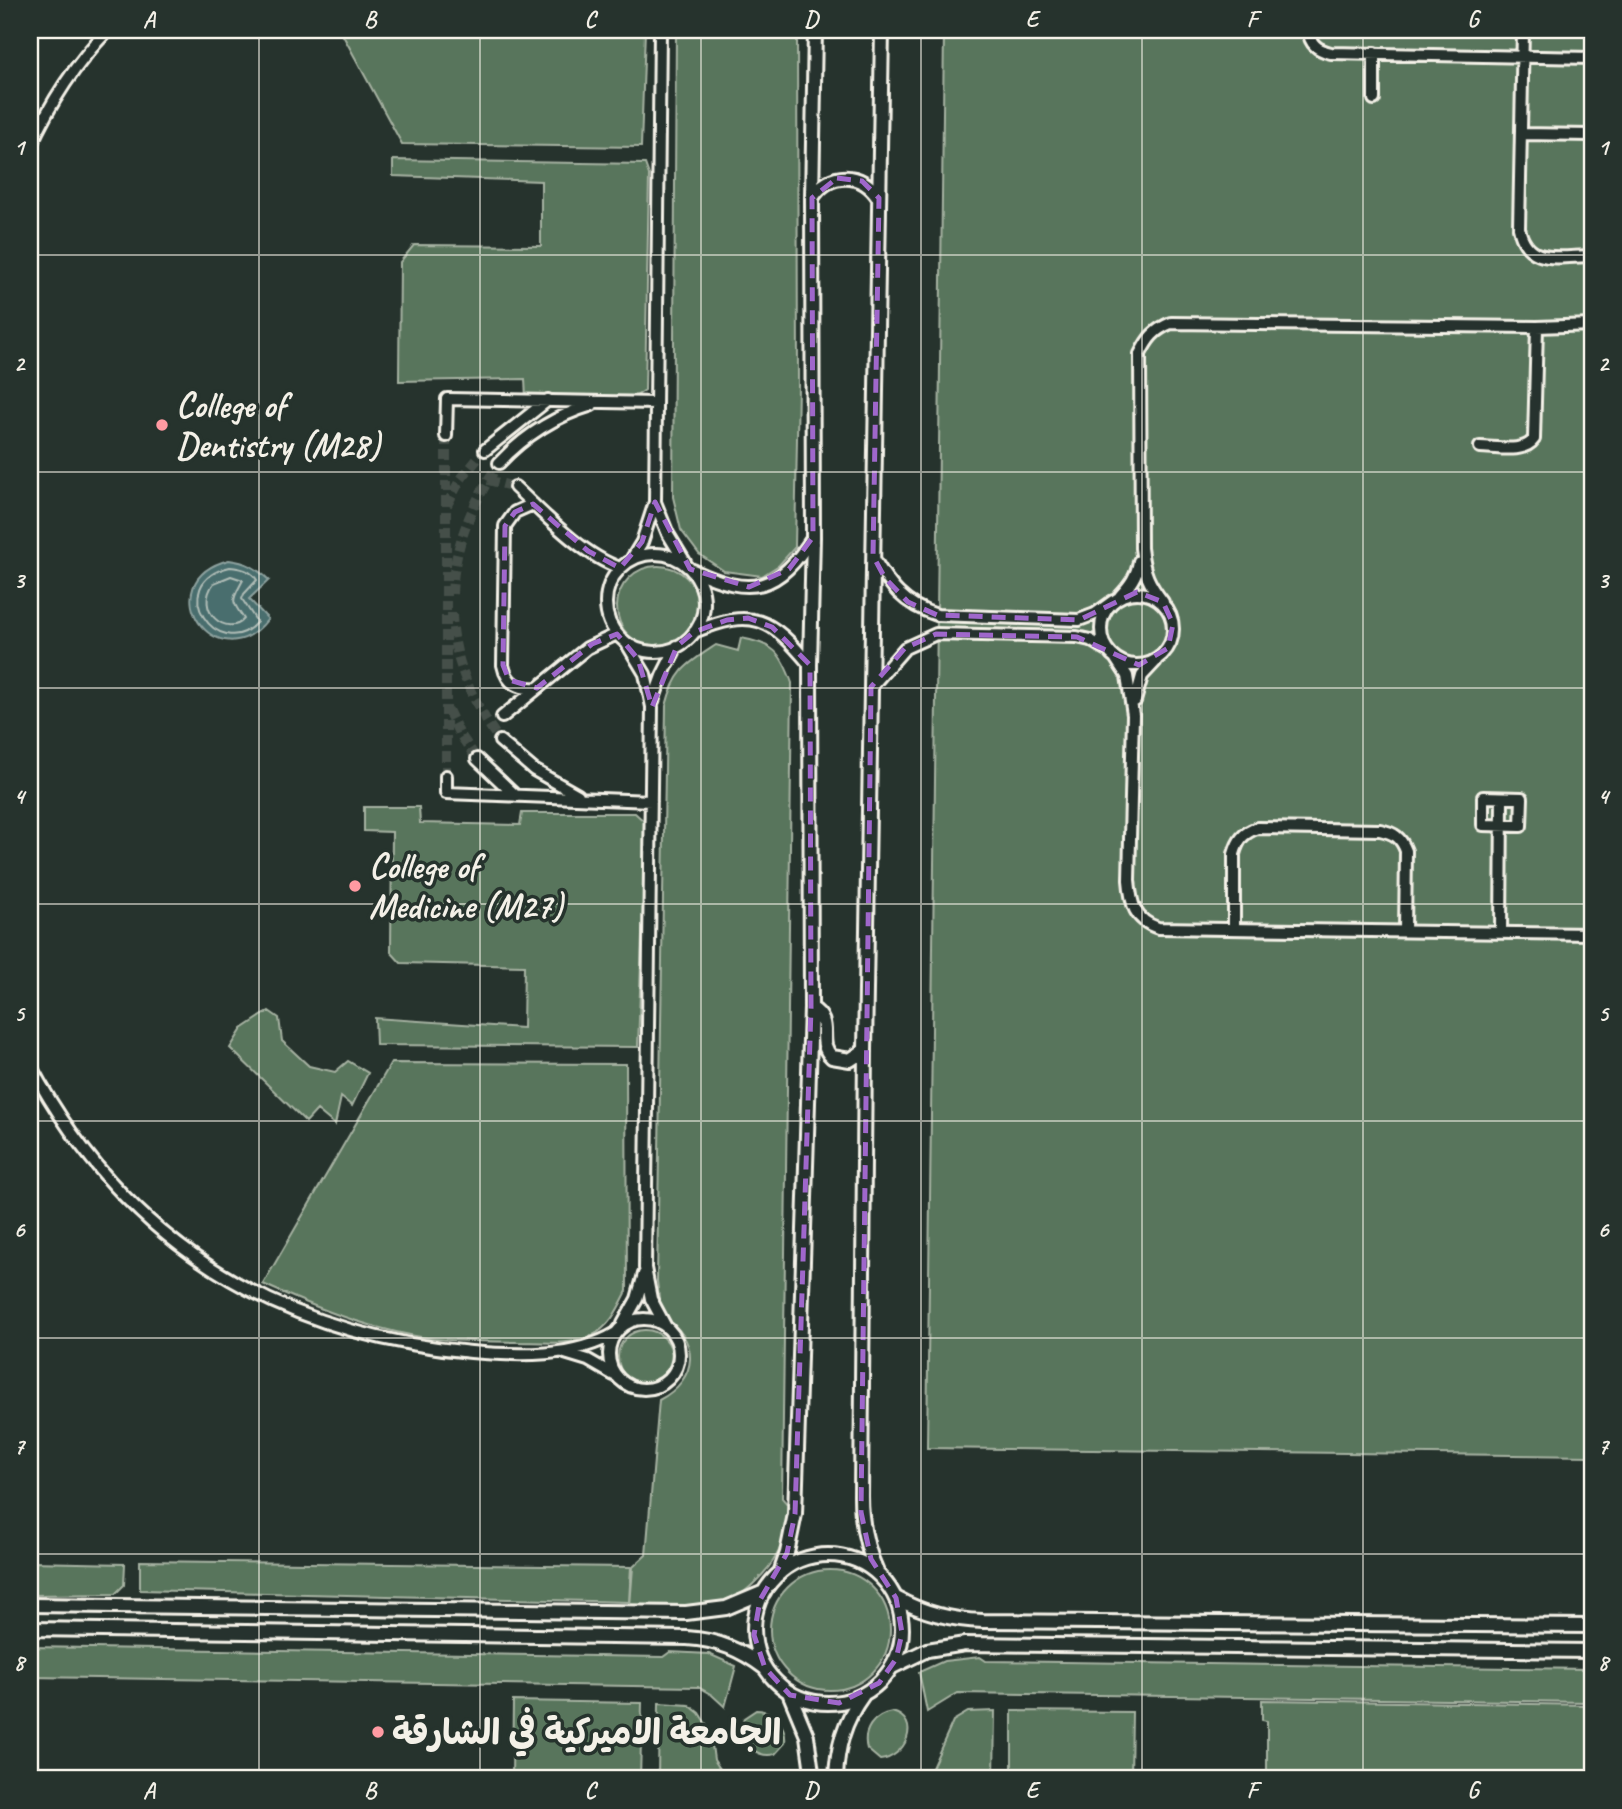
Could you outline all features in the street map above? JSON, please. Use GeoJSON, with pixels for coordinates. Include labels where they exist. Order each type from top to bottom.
{"type":"FeatureCollection","features":[{"type":"Feature","properties":{"kind":"street"},"geometry":{"type":"LineString","coordinates":[[30,147],[54,102],[107,30]]}},
{"type":"Feature","properties":{"kind":"street"},"geometry":{"type":"LineString","coordinates":[[631,560],[642,541],[655,502],[660,30]]}},
{"type":"Feature","properties":{"kind":"street"},"geometry":{"type":"LineString","coordinates":[[780,1573],[790,1544],[795,1514],[811,1008],[810,665],[815,30]]}},
{"type":"Feature","properties":{"kind":"street"},"geometry":{"type":"LineString","coordinates":[[790,1695],[807,1736],[813,1773],[836,1773],[841,1736],[854,1708],[863,1695],[879,1683],[892,1667],[899,1651],[902,1633],[896,1598],[878,1574],[866,1544],[861,1512],[865,1050],[882,30]]}},
{"type":"Feature","properties":{"kind":"street"},"geometry":{"type":"LineString","coordinates":[[1308,30],[1311,43],[1320,50],[1331,53],[1592,58]]}},
{"type":"Feature","properties":{"kind":"street"},"geometry":{"type":"LineString","coordinates":[[1523,30],[1519,228],[1522,242],[1529,251],[1538,256],[1592,256]]}},
{"type":"Feature","properties":{"kind":"street"},"geometry":{"type":"LineString","coordinates":[[1374,52],[1374,99]]}},
{"type":"Feature","properties":{"kind":"street"},"geometry":{"type":"LineString","coordinates":[[1521,134],[1592,135]]}},
{"type":"Feature","properties":{"kind":"street"},"geometry":{"type":"LineString","coordinates":[[812,198],[822,185],[846,177],[869,185],[879,198]]}},
{"type":"Feature","properties":{"kind":"street"},"geometry":{"type":"LineString","coordinates":[[1133,715],[1142,676],[1168,648],[1174,624],[1170,612],[1150,586],[1144,572],[1141,548],[1140,354],[1148,338],[1160,327],[1171,323],[1590,327]]}},
{"type":"Feature","properties":{"kind":"street"},"geometry":{"type":"LineString","coordinates":[[1480,447],[1521,448],[1534,439],[1537,327]]}},
{"type":"Feature","properties":{"kind":"street"},"geometry":{"type":"LineString","coordinates":[[446,436],[447,399],[656,402]]}},
{"type":"Feature","properties":{"kind":"street"},"geometry":{"type":"LineString","coordinates":[[485,450],[548,400]]}},
{"type":"Feature","properties":{"kind":"street"},"geometry":{"type":"LineString","coordinates":[[499,464],[535,431],[579,409],[602,402]]}},
{"type":"Feature","properties":{"kind":"street"},"geometry":{"type":"LineString","coordinates":[[515,487],[588,551],[620,568]]}},
{"type":"Feature","properties":{"kind":"street"},"geometry":{"type":"LineString","coordinates":[[655,502],[668,534],[698,580],[703,593],[704,607],[694,632]]}},
{"type":"Feature","properties":{"kind":"street"},"geometry":{"type":"LineString","coordinates":[[533,504],[515,512],[505,526],[503,665],[509,680],[515,685],[537,688]]}},
{"type":"Feature","properties":{"kind":"street"},"geometry":{"type":"LineString","coordinates":[[556,1351],[588,1360],[636,1388],[659,1385],[675,1369],[678,1358],[674,1336],[651,1299],[645,1268],[652,707],[645,674],[627,644],[610,624],[606,600],[612,578],[631,560],[659,554],[673,557],[688,567],[727,584],[749,587],[762,585],[789,569],[813,537]]}},
{"type":"Feature","properties":{"kind":"street"},"geometry":{"type":"LineString","coordinates":[[1107,650],[1101,630],[1102,619],[1130,585],[1137,571],[1141,548]]}},
{"type":"Feature","properties":{"kind":"street"},"geometry":{"type":"LineString","coordinates":[[873,556],[895,591],[920,610],[937,615],[1079,620],[1095,614],[1128,593],[1146,593],[1163,603]]}},
{"type":"Feature","properties":{"kind":"street"},"geometry":{"type":"LineString","coordinates":[[627,644],[643,651],[661,652],[677,646],[694,632],[727,620],[748,618],[786,636],[810,665]]}},
{"type":"Feature","properties":{"kind":"street"},"geometry":{"type":"LineString","coordinates":[[502,717],[586,648],[617,634]]}},
{"type":"Feature","properties":{"kind":"street"},"geometry":{"type":"LineString","coordinates":[[871,687],[905,648],[936,634],[1077,637],[1090,640],[1107,650],[1128,676],[1133,715],[1129,880],[1136,913],[1145,924],[1158,928],[1592,934]]}},
{"type":"Feature","properties":{"kind":"street"},"geometry":{"type":"LineString","coordinates":[[652,707],[662,676],[677,646]]}},
{"type":"Feature","properties":{"kind":"street"},"geometry":{"type":"LineString","coordinates":[[1116,659],[1139,665],[1160,657]]}},
{"type":"Feature","properties":{"kind":"street"},"geometry":{"type":"LineString","coordinates":[[500,741],[552,782],[571,793],[591,799]]}},
{"type":"Feature","properties":{"kind":"street"},"geometry":{"type":"LineString","coordinates":[[477,758],[516,796]]}},
{"type":"Feature","properties":{"kind":"street"},"geometry":{"type":"LineString","coordinates":[[446,776],[446,793],[652,801]]}},
{"type":"Feature","properties":{"kind":"street"},"geometry":{"type":"LineString","coordinates":[[1483,797],[1522,798],[1521,826],[1502,825],[1483,825],[1483,797]]}},
{"type":"Feature","properties":{"kind":"street"},"geometry":{"type":"LineString","coordinates":[[1501,933],[1502,798]]}},
{"type":"Feature","properties":{"kind":"street"},"geometry":{"type":"LineString","coordinates":[[1234,929],[1234,854],[1237,842],[1245,832],[1257,828],[1380,830],[1391,832],[1402,840],[1406,851],[1405,932]]}},
{"type":"Feature","properties":{"kind":"street"},"geometry":{"type":"LineString","coordinates":[[811,1008],[819,1013],[824,1021],[825,1047],[832,1057],[850,1060],[865,1050]]}},
{"type":"Feature","properties":{"kind":"street"},"geometry":{"type":"LineString","coordinates":[[30,1065],[62,1121],[112,1184],[169,1239],[233,1282],[301,1313],[359,1332],[408,1344],[481,1352],[556,1351],[587,1347],[632,1321],[644,1319],[656,1321],[666,1327]]}},
{"type":"Feature","properties":{"kind":"street"},"geometry":{"type":"LineString","coordinates":[[617,1376],[610,1363],[609,1347],[637,1299],[645,1268]]}},
{"type":"Feature","properties":{"kind":"street"},"geometry":{"type":"LineString","coordinates":[[863,1695],[831,1703],[790,1695],[776,1683],[757,1652],[755,1617],[764,1592],[780,1573],[800,1561],[829,1555],[851,1559],[878,1574]]}},
{"type":"Feature","properties":{"kind":"street"},"geometry":{"type":"LineString","coordinates":[[30,1605],[686,1613],[726,1608],[764,1592]]}},
{"type":"Feature","properties":{"kind":"street"},"geometry":{"type":"LineString","coordinates":[[896,1598],[946,1618],[983,1622],[1592,1626]]}},
{"type":"Feature","properties":{"kind":"street"},"geometry":{"type":"LineString","coordinates":[[30,1629],[687,1638],[721,1643],[765,1668]]}},
{"type":"Feature","properties":{"kind":"street"},"geometry":{"type":"LineString","coordinates":[[892,1667],[927,1650],[965,1644],[1592,1651]]}},
{"type":"Feature","properties":{"kind":"highlighted area"},"geometry":{"type":"Polygon","coordinates":[[[837,178],[862,181],[879,198],[873,556],[885,578],[908,602],[937,615],[1079,620],[1137,592],[1163,602],[1173,624],[1168,648],[1139,665],[1077,637],[936,634],[905,648],[871,687],[861,1512],[871,1559],[896,1598],[902,1633],[896,1659],[879,1683],[839,1703],[790,1695],[765,1668],[754,1635],[760,1600],[787,1553],[795,1514],[811,1008],[810,665],[772,627],[748,618],[727,620],[694,632],[677,646],[652,707],[638,659],[617,634],[592,644],[537,688],[509,680],[503,665],[505,526],[515,512],[533,504],[588,551],[620,568],[642,542],[655,502],[690,569],[749,587],[789,569],[813,537],[812,198],[837,178]]]}},
{"type":"Feature","properties":{"kind":"green space"},"geometry":{"type":"Polygon","coordinates":[[[340,30],[645,30],[641,147],[402,144],[340,30]]]}},
{"type":"Feature","properties":{"kind":"green space"},"geometry":{"type":"Polygon","coordinates":[[[676,30],[797,30],[798,385],[795,547],[779,565],[762,576],[724,571],[699,554],[681,530],[673,497],[676,30]]]}},
{"type":"Feature","properties":{"kind":"green space"},"geometry":{"type":"Polygon","coordinates":[[[944,30],[1592,30],[1592,1456],[927,1448],[944,30]]]}},
{"type":"Feature","properties":{"kind":"green space"},"geometry":{"type":"Polygon","coordinates":[[[393,160],[645,164],[649,175],[645,390],[636,396],[526,398],[525,379],[399,381],[400,262],[414,245],[541,246],[541,181],[393,176],[393,160]]]}},
{"type":"Feature","properties":{"kind":"green space"},"geometry":{"type":"Polygon","coordinates":[[[658,566],[674,569],[687,578],[696,591],[699,607],[696,623],[687,636],[674,645],[658,648],[642,645],[629,636],[620,623],[617,607],[620,591],[629,578],[642,569],[658,566]]]}},
{"type":"Feature","properties":{"kind":"green space"},"geometry":{"type":"Polygon","coordinates":[[[741,638],[761,643],[775,651],[792,683],[782,1498],[789,1506],[788,1516],[785,1535],[774,1560],[742,1593],[730,1599],[702,1605],[630,1606],[633,1567],[646,1555],[659,1400],[682,1381],[690,1359],[683,1335],[661,1315],[657,1281],[666,706],[678,676],[690,663],[716,645],[738,651],[741,638]]]}},
{"type":"Feature","properties":{"kind":"green space"},"geometry":{"type":"Polygon","coordinates":[[[364,807],[419,807],[420,823],[520,825],[522,813],[635,813],[646,823],[638,1047],[376,1045],[375,1018],[523,1028],[524,966],[401,963],[391,952],[392,832],[364,831],[364,807]]]}},
{"type":"Feature","properties":{"kind":"green space"},"geometry":{"type":"Polygon","coordinates":[[[269,1011],[279,1018],[282,1041],[309,1066],[335,1072],[348,1061],[368,1073],[352,1106],[341,1097],[335,1125],[317,1110],[306,1122],[230,1048],[242,1029],[269,1011]]]}},
{"type":"Feature","properties":{"kind":"green space"},"geometry":{"type":"Polygon","coordinates":[[[391,1063],[626,1064],[627,1291],[613,1317],[598,1332],[583,1339],[554,1343],[427,1338],[356,1321],[263,1284],[391,1063]]]}},
{"type":"Feature","properties":{"kind":"green space"},"geometry":{"type":"Polygon","coordinates":[[[645,1330],[664,1338],[672,1357],[664,1376],[645,1384],[626,1376],[618,1357],[626,1338],[645,1330]]]}},
{"type":"Feature","properties":{"kind":"green space"},"geometry":{"type":"Polygon","coordinates":[[[140,1561],[631,1567],[629,1602],[140,1590],[140,1561]]]}},
{"type":"Feature","properties":{"kind":"green space"},"geometry":{"type":"Polygon","coordinates":[[[30,1562],[125,1564],[124,1585],[115,1594],[30,1595],[30,1562]]]}},
{"type":"Feature","properties":{"kind":"green space"},"geometry":{"type":"Polygon","coordinates":[[[830,1570],[853,1575],[872,1588],[885,1607],[890,1630],[885,1653],[872,1672],[853,1685],[830,1690],[807,1685],[788,1672],[775,1653],[770,1630],[775,1607],[788,1588],[807,1575],[830,1570]]]}},
{"type":"Feature","properties":{"kind":"green space"},"geometry":{"type":"Polygon","coordinates":[[[30,1647],[663,1657],[670,1652],[709,1654],[736,1666],[725,1707],[698,1687],[30,1677],[30,1647]]]}},
{"type":"Feature","properties":{"kind":"green space"},"geometry":{"type":"Polygon","coordinates":[[[980,1657],[986,1661],[1592,1669],[1592,1702],[958,1693],[927,1712],[919,1672],[944,1661],[980,1657]]]}},
{"type":"Feature","properties":{"kind":"green space"},"geometry":{"type":"Polygon","coordinates":[[[1262,1700],[1592,1705],[1592,1779],[1267,1779],[1267,1721],[1262,1720],[1262,1700]]]}},
{"type":"Feature","properties":{"kind":"green space"},"geometry":{"type":"Polygon","coordinates":[[[513,1701],[642,1703],[640,1779],[512,1779],[513,1701]]]}},
{"type":"Feature","properties":{"kind":"green space"},"geometry":{"type":"Polygon","coordinates":[[[659,1703],[689,1705],[699,1713],[710,1730],[714,1760],[727,1779],[658,1779],[659,1703]]]}},
{"type":"Feature","properties":{"kind":"green space"},"geometry":{"type":"Polygon","coordinates":[[[756,1710],[774,1716],[784,1731],[785,1743],[775,1754],[760,1754],[745,1740],[742,1726],[744,1718],[756,1710]]]}},
{"type":"Feature","properties":{"kind":"green space"},"geometry":{"type":"Polygon","coordinates":[[[995,1711],[994,1779],[927,1779],[953,1721],[968,1712],[995,1711]]]}},
{"type":"Feature","properties":{"kind":"green space"},"geometry":{"type":"Polygon","coordinates":[[[1012,1711],[1132,1712],[1131,1779],[1012,1779],[1012,1711]]]}},
{"type":"Feature","properties":{"kind":"green space"},"geometry":{"type":"Polygon","coordinates":[[[892,1712],[907,1723],[907,1738],[897,1753],[880,1760],[867,1749],[866,1736],[874,1720],[892,1712]]]}},
{"type":"Feature","properties":{"kind":"water"},"geometry":{"type":"Polygon","coordinates":[[[229,560],[251,566],[269,580],[249,599],[268,619],[248,636],[229,641],[212,635],[199,622],[192,605],[193,587],[205,571],[229,560]]]}},
{"type":"Feature","properties":{"kind":"tunnel"},"geometry":{"type":"LineString","coordinates":[[446,436],[446,776]]}},
{"type":"Feature","properties":{"kind":"tunnel"},"geometry":{"type":"LineString","coordinates":[[447,505],[460,480],[485,450]]}},
{"type":"Feature","properties":{"kind":"tunnel"},"geometry":{"type":"LineString","coordinates":[[452,594],[456,559],[466,526],[499,463]]}},
{"type":"Feature","properties":{"kind":"tunnel"},"geometry":{"type":"LineString","coordinates":[[488,480],[515,487]]}},
{"type":"Feature","properties":{"kind":"tunnel"},"geometry":{"type":"LineString","coordinates":[[452,613],[456,648],[466,681],[481,712],[500,741]]}},
{"type":"Feature","properties":{"kind":"tunnel"},"geometry":{"type":"LineString","coordinates":[[448,710],[459,733],[477,759]]}},
{"type":"Feature","properties":{"kind":"place","name":"College of Dentistry (M28)"},"geometry":{"type":"Point","coordinates":[162,425]}},
{"type":"Feature","properties":{"kind":"place","name":"College of Medicine (M27)"},"geometry":{"type":"Point","coordinates":[355,886]}},
{"type":"Feature","properties":{"kind":"place","name":"الجامعة الاميركية في الشارقة"},"geometry":{"type":"Point","coordinates":[378,1732]}}]}
